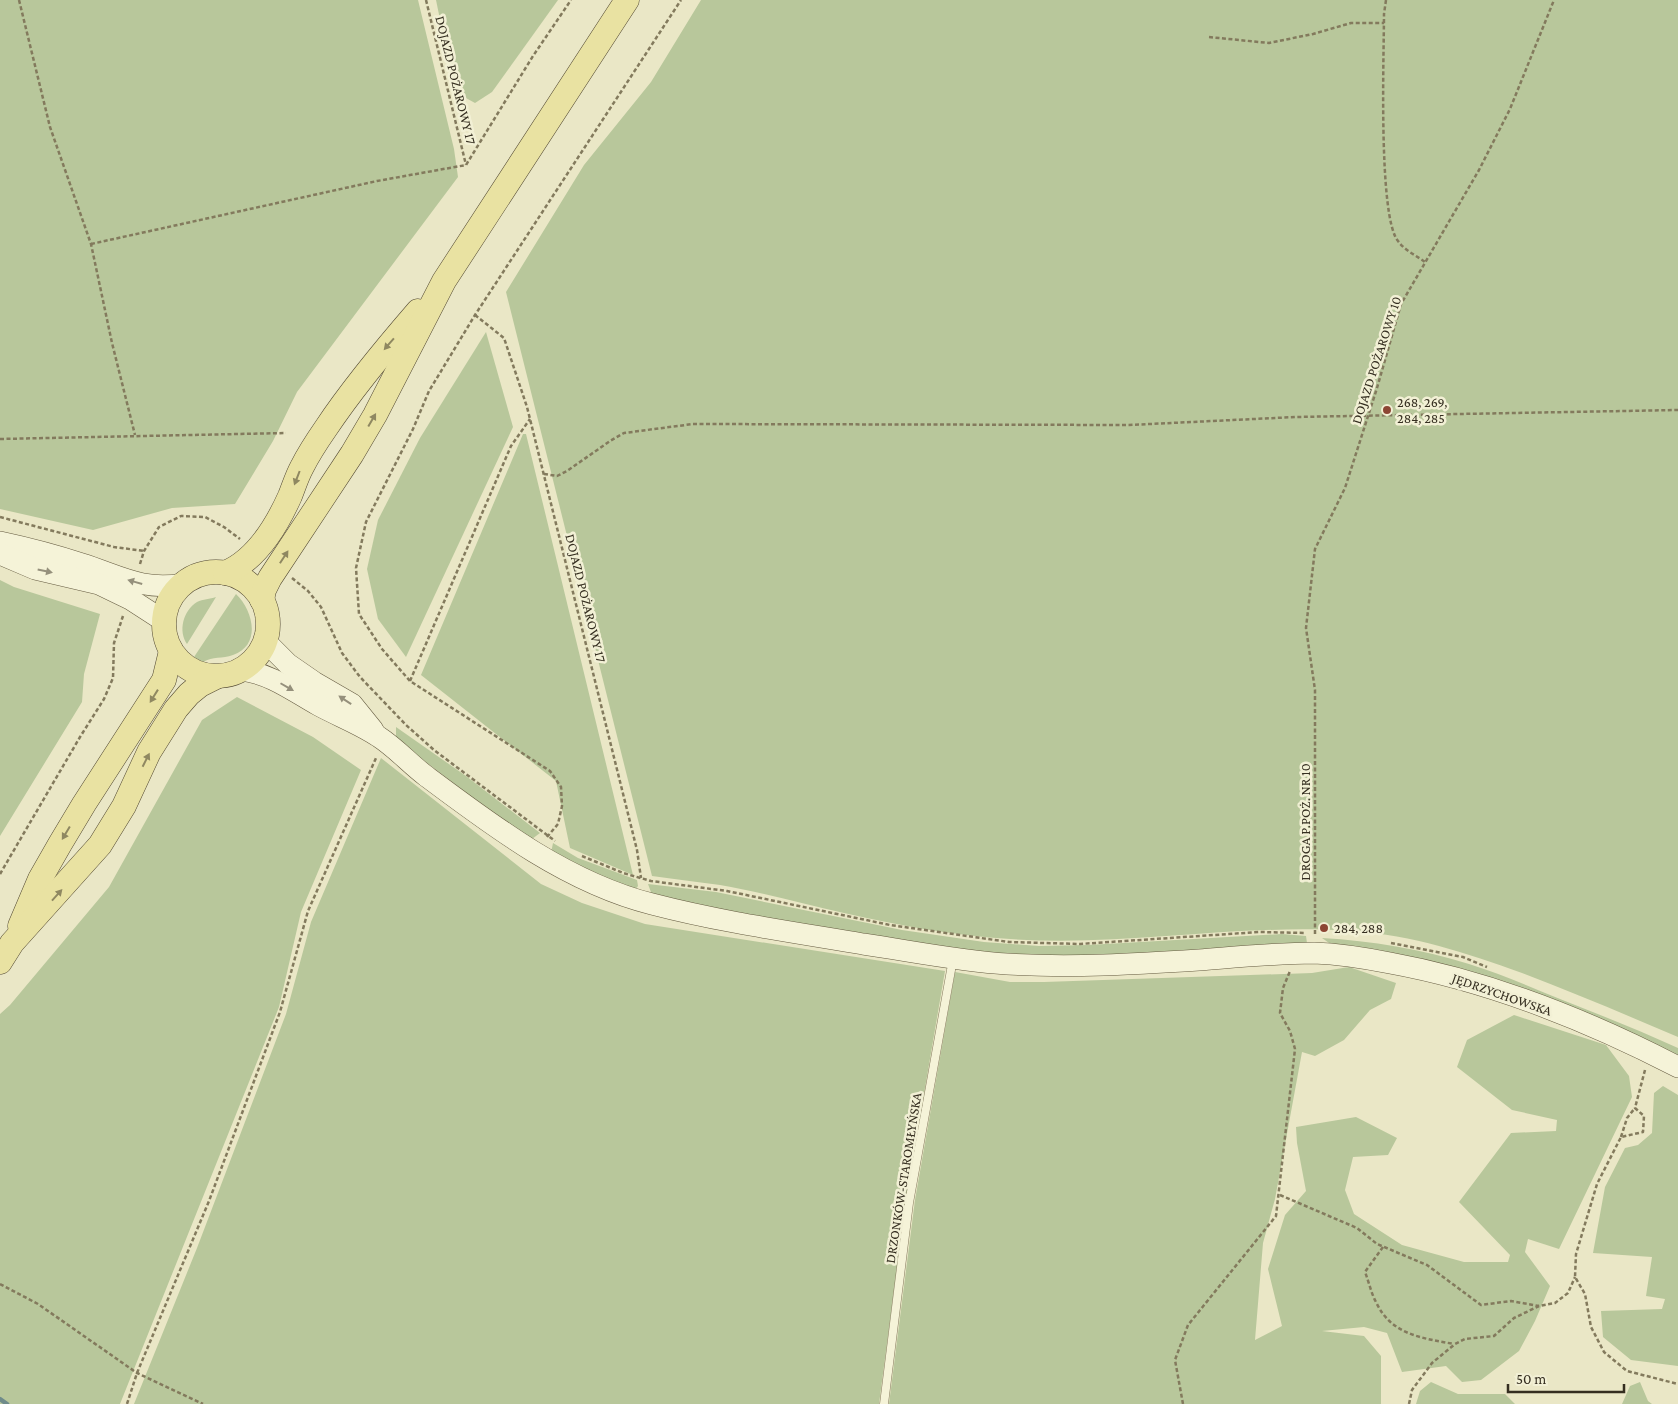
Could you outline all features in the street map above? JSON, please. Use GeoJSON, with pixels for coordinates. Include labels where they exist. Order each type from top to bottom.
{"type":"FeatureCollection","features":[{"type":"Feature","properties":{"kind":"main road"},"geometry":{"type":"LineString","coordinates":[[262,600],[264,590],[270,578],[352,454],[375,415],[444,281],[628,0]]}},
{"type":"Feature","properties":{"kind":"main road"},"geometry":{"type":"LineString","coordinates":[[225,573],[235,569],[244,562],[270,534],[281,516],[301,468],[336,413],[383,352],[444,281]]}},
{"type":"Feature","properties":{"kind":"main road"},"geometry":{"type":"LineString","coordinates":[[0,542],[83,564],[132,590],[164,621]]}},
{"type":"Feature","properties":{"kind":"main road"},"geometry":{"type":"LineString","coordinates":[[0,554],[35,569],[132,590],[183,584]]}},
{"type":"Feature","properties":{"kind":"main road"},"geometry":{"type":"LineString","coordinates":[[6,952],[100,845],[124,806],[150,752],[176,709],[200,685],[216,677],[242,670],[253,662],[266,642],[268,628],[267,613],[262,600],[254,589],[246,582],[225,573],[210,572],[196,576],[183,584],[173,594],[167,604],[164,631],[171,651],[188,669],[198,674],[216,677]]}},
{"type":"Feature","properties":{"kind":"main road"},"geometry":{"type":"LineString","coordinates":[[266,642],[295,669],[352,704],[381,738]]}},
{"type":"Feature","properties":{"kind":"main road"},"geometry":{"type":"LineString","coordinates":[[6,952],[40,879],[60,844],[164,680],[171,651]]}},
{"type":"Feature","properties":{"kind":"main road"},"geometry":{"type":"LineString","coordinates":[[242,670],[268,676],[381,738]]}},
{"type":"Feature","properties":{"kind":"main road","name":"JĘDRZYCHOWSKA"},"geometry":{"type":"LineString","coordinates":[[381,738],[424,774],[501,830],[541,844],[584,879],[644,902],[733,923],[953,958],[1007,964],[1124,964],[1313,944],[1368,959],[1413,967],[1474,982],[1536,1004],[1678,1067]]}},
{"type":"Feature","properties":{"kind":"lane","name":"DRZONKÓW-STAROMŁYŃSKA"},"geometry":{"type":"LineString","coordinates":[[884,1404],[909,1202],[953,958]]}},
{"type":"Feature","properties":{"kind":"path"},"geometry":{"type":"LineString","coordinates":[[19,0],[50,127],[91,244],[112,343],[135,435]]}},
{"type":"Feature","properties":{"kind":"path","name":"DOJAZD POŻAROWY 17"},"geometry":{"type":"LineString","coordinates":[[426,0],[466,165]]}},
{"type":"Feature","properties":{"kind":"path"},"geometry":{"type":"LineString","coordinates":[[91,244],[377,181],[466,165],[533,56],[571,0]]}},
{"type":"Feature","properties":{"kind":"path"},"geometry":{"type":"LineString","coordinates":[[541,844],[558,824],[562,806],[561,787],[550,771],[410,681],[382,649],[359,614],[356,568],[366,522],[413,428],[429,391],[475,315],[681,0]]}},
{"type":"Feature","properties":{"kind":"path"},"geometry":{"type":"LineString","coordinates":[[1386,0],[1384,14],[1384,112],[1387,204],[1397,241],[1425,262]]}},
{"type":"Feature","properties":{"kind":"path","name":"DOJAZD POŻAROWY 10"},"geometry":{"type":"LineString","coordinates":[[1315,690],[1306,628],[1315,549],[1345,488],[1401,304],[1479,170],[1510,109],[1554,0]]}},
{"type":"Feature","properties":{"kind":"path"},"geometry":{"type":"LineString","coordinates":[[1209,37],[1269,43],[1312,34],[1351,22],[1384,24]]}},
{"type":"Feature","properties":{"kind":"path","name":"DOJAZD POŻAROWY 17"},"geometry":{"type":"LineString","coordinates":[[475,315],[504,338],[530,418],[636,850],[644,902]]}},
{"type":"Feature","properties":{"kind":"path"},"geometry":{"type":"LineString","coordinates":[[544,474],[557,476],[567,472],[610,440],[624,433],[693,424],[1129,425],[1295,417],[1678,410]]}},
{"type":"Feature","properties":{"kind":"path"},"geometry":{"type":"LineString","coordinates":[[410,681],[511,446],[530,418]]}},
{"type":"Feature","properties":{"kind":"path"},"geometry":{"type":"LineString","coordinates":[[0,439],[286,433]]}},
{"type":"Feature","properties":{"kind":"path"},"geometry":{"type":"LineString","coordinates":[[0,874],[104,699],[113,678],[114,643],[119,624],[144,551],[159,527],[181,516],[205,518],[224,527],[255,550]]}},
{"type":"Feature","properties":{"kind":"path"},"geometry":{"type":"LineString","coordinates":[[0,517],[114,547],[144,551]]}},
{"type":"Feature","properties":{"kind":"path"},"geometry":{"type":"LineString","coordinates":[[278,567],[314,598],[321,607],[342,653],[360,677],[406,724],[541,844],[560,844]]}},
{"type":"Feature","properties":{"kind":"path","name":"DROGA P.POŻ. NR 10"},"geometry":{"type":"LineString","coordinates":[[1313,944],[1315,690]]}},
{"type":"Feature","properties":{"kind":"path"},"geometry":{"type":"LineString","coordinates":[[127,1404],[137,1373],[209,1201],[280,1012],[308,911],[381,738]]}},
{"type":"Feature","properties":{"kind":"path"},"geometry":{"type":"LineString","coordinates":[[577,854],[641,879],[727,891],[890,925],[1008,942],[1080,944],[1259,932],[1313,944],[1283,988],[1280,1013],[1290,1030],[1294,1049],[1284,1135],[1280,1195],[1276,1216],[1188,1325],[1175,1360],[1183,1404]]}},
{"type":"Feature","properties":{"kind":"path"},"geometry":{"type":"LineString","coordinates":[[1388,942],[1463,957]]}},
{"type":"Feature","properties":{"kind":"path"},"geometry":{"type":"LineString","coordinates":[[1409,1404],[1412,1390],[1432,1363],[1455,1344],[1465,1339],[1494,1336],[1514,1318],[1539,1306],[1554,1303],[1568,1293],[1575,1277],[1576,1254],[1597,1184],[1621,1136],[1627,1118],[1635,1108],[1650,1053]]}},
{"type":"Feature","properties":{"kind":"path"},"geometry":{"type":"LineString","coordinates":[[1621,1136],[1643,1132],[1644,1116],[1635,1108]]}},
{"type":"Feature","properties":{"kind":"path"},"geometry":{"type":"LineString","coordinates":[[1280,1195],[1357,1228],[1377,1244],[1427,1266],[1481,1305],[1511,1301],[1539,1306]]}},
{"type":"Feature","properties":{"kind":"path"},"geometry":{"type":"LineString","coordinates":[[1382,1246],[1365,1272],[1376,1303],[1392,1325],[1417,1337],[1455,1344]]}},
{"type":"Feature","properties":{"kind":"path"},"geometry":{"type":"LineString","coordinates":[[1575,1277],[1586,1294],[1592,1327],[1604,1352],[1627,1371],[1678,1384]]}},
{"type":"Feature","properties":{"kind":"path"},"geometry":{"type":"LineString","coordinates":[[0,1284],[38,1304],[137,1373],[203,1404]]}},
{"type":"Feature","properties":{"kind":"green space"},"geometry":{"type":"Polygon","coordinates":[[[0,0],[418,0],[454,149],[458,177],[297,392],[273,441],[235,504],[172,508],[93,530],[0,509],[0,0]]]}},
{"type":"Feature","properties":{"kind":"green space"},"geometry":{"type":"Polygon","coordinates":[[[436,0],[558,0],[492,92],[475,103],[455,92],[436,0]]]}},
{"type":"Feature","properties":{"kind":"green space"},"geometry":{"type":"Polygon","coordinates":[[[701,0],[1678,0],[1678,1037],[1522,973],[1460,952],[1397,936],[1310,929],[1096,940],[1053,941],[989,938],[906,926],[720,885],[652,876],[506,292],[584,165],[651,82],[701,0]]]}},
{"type":"Feature","properties":{"kind":"green space"},"geometry":{"type":"Polygon","coordinates":[[[486,332],[513,427],[406,657],[378,619],[367,569],[378,520],[420,438],[486,332]]]}},
{"type":"Feature","properties":{"kind":"green space"},"geometry":{"type":"Polygon","coordinates":[[[523,434],[526,434],[633,875],[570,848],[556,781],[421,675],[523,434]]]}},
{"type":"Feature","properties":{"kind":"green space"},"geometry":{"type":"Polygon","coordinates":[[[0,580],[14,587],[100,614],[84,674],[82,702],[0,836],[0,580]]]}},
{"type":"Feature","properties":{"kind":"green space"},"geometry":{"type":"Polygon","coordinates":[[[236,594],[247,609],[250,618],[252,627],[248,644],[242,650],[229,656],[203,662],[194,657],[236,594]]]}},
{"type":"Feature","properties":{"kind":"green space"},"geometry":{"type":"Polygon","coordinates":[[[216,597],[187,644],[184,639],[183,622],[188,611],[197,602],[216,597]]]}},
{"type":"Feature","properties":{"kind":"green space"},"geometry":{"type":"Polygon","coordinates":[[[237,697],[313,737],[361,770],[301,912],[279,1007],[120,1404],[0,1404],[0,1014],[10,1005],[109,887],[202,720],[237,697]]]}},
{"type":"Feature","properties":{"kind":"green space"},"geometry":{"type":"Polygon","coordinates":[[[396,727],[466,776],[540,833],[532,839],[504,822],[396,739],[396,727]]]}},
{"type":"Feature","properties":{"kind":"green space"},"geometry":{"type":"Polygon","coordinates":[[[381,758],[541,884],[582,903],[645,924],[945,971],[906,1199],[879,1404],[134,1404],[197,1248],[286,1014],[311,922],[381,758]]]}},
{"type":"Feature","properties":{"kind":"green space"},"geometry":{"type":"Polygon","coordinates":[[[553,843],[578,858],[637,880],[638,886],[633,890],[551,853],[553,843]]]}},
{"type":"Feature","properties":{"kind":"green space"},"geometry":{"type":"Polygon","coordinates":[[[648,884],[716,892],[902,930],[984,942],[1039,946],[1088,945],[1282,934],[1306,936],[1307,943],[1138,957],[1008,956],[824,931],[652,895],[648,884]]]}},
{"type":"Feature","properties":{"kind":"green space"},"geometry":{"type":"Polygon","coordinates":[[[1322,938],[1396,946],[1433,954],[1481,968],[1517,981],[1678,1048],[1678,1059],[1332,945],[1322,938]]]}},
{"type":"Feature","properties":{"kind":"green space"},"geometry":{"type":"Polygon","coordinates":[[[1349,967],[1396,983],[1391,999],[1370,1010],[1344,1040],[1315,1056],[1302,1052],[1275,1199],[1263,1243],[1255,1340],[1282,1326],[1268,1269],[1285,1215],[1306,1191],[1296,1127],[1356,1117],[1397,1138],[1388,1155],[1353,1157],[1345,1190],[1354,1214],[1402,1245],[1464,1262],[1508,1262],[1510,1255],[1459,1202],[1511,1133],[1556,1131],[1557,1120],[1512,1110],[1457,1067],[1467,1040],[1514,1015],[1606,1045],[1629,1076],[1632,1097],[1559,1249],[1528,1239],[1525,1252],[1550,1286],[1535,1321],[1519,1351],[1481,1380],[1462,1382],[1446,1366],[1402,1372],[1387,1333],[1364,1327],[1322,1331],[1364,1336],[1381,1356],[1381,1404],[889,1404],[915,1200],[955,972],[1010,982],[1044,982],[1312,973],[1349,967]]]}},
{"type":"Feature","properties":{"kind":"green space"},"geometry":{"type":"Polygon","coordinates":[[[1663,1086],[1678,1095],[1678,1366],[1631,1360],[1603,1337],[1601,1311],[1662,1309],[1665,1299],[1646,1296],[1652,1257],[1593,1253],[1605,1187],[1625,1148],[1638,1145],[1652,1133],[1654,1093],[1663,1086]]]}},
{"type":"Feature","properties":{"kind":"green space"},"geometry":{"type":"Polygon","coordinates":[[[1431,1382],[1458,1394],[1505,1394],[1515,1404],[1416,1404],[1420,1391],[1431,1382]]]}},
{"type":"Feature","properties":{"kind":"green space"},"geometry":{"type":"Polygon","coordinates":[[[1640,1382],[1648,1401],[1652,1404],[1622,1404],[1630,1386],[1640,1382]]]}},
{"type":"Feature","properties":{"kind":"waterway"},"geometry":{"type":"LineString","coordinates":[[0,1399],[7,1404]]}},
{"type":"Feature","properties":{"kind":"place","name":"268, 269, 284, 285"},"geometry":{"type":"Point","coordinates":[1387,410]}},
{"type":"Feature","properties":{"kind":"place","name":"284, 288"},"geometry":{"type":"Point","coordinates":[1324,928]}}]}
